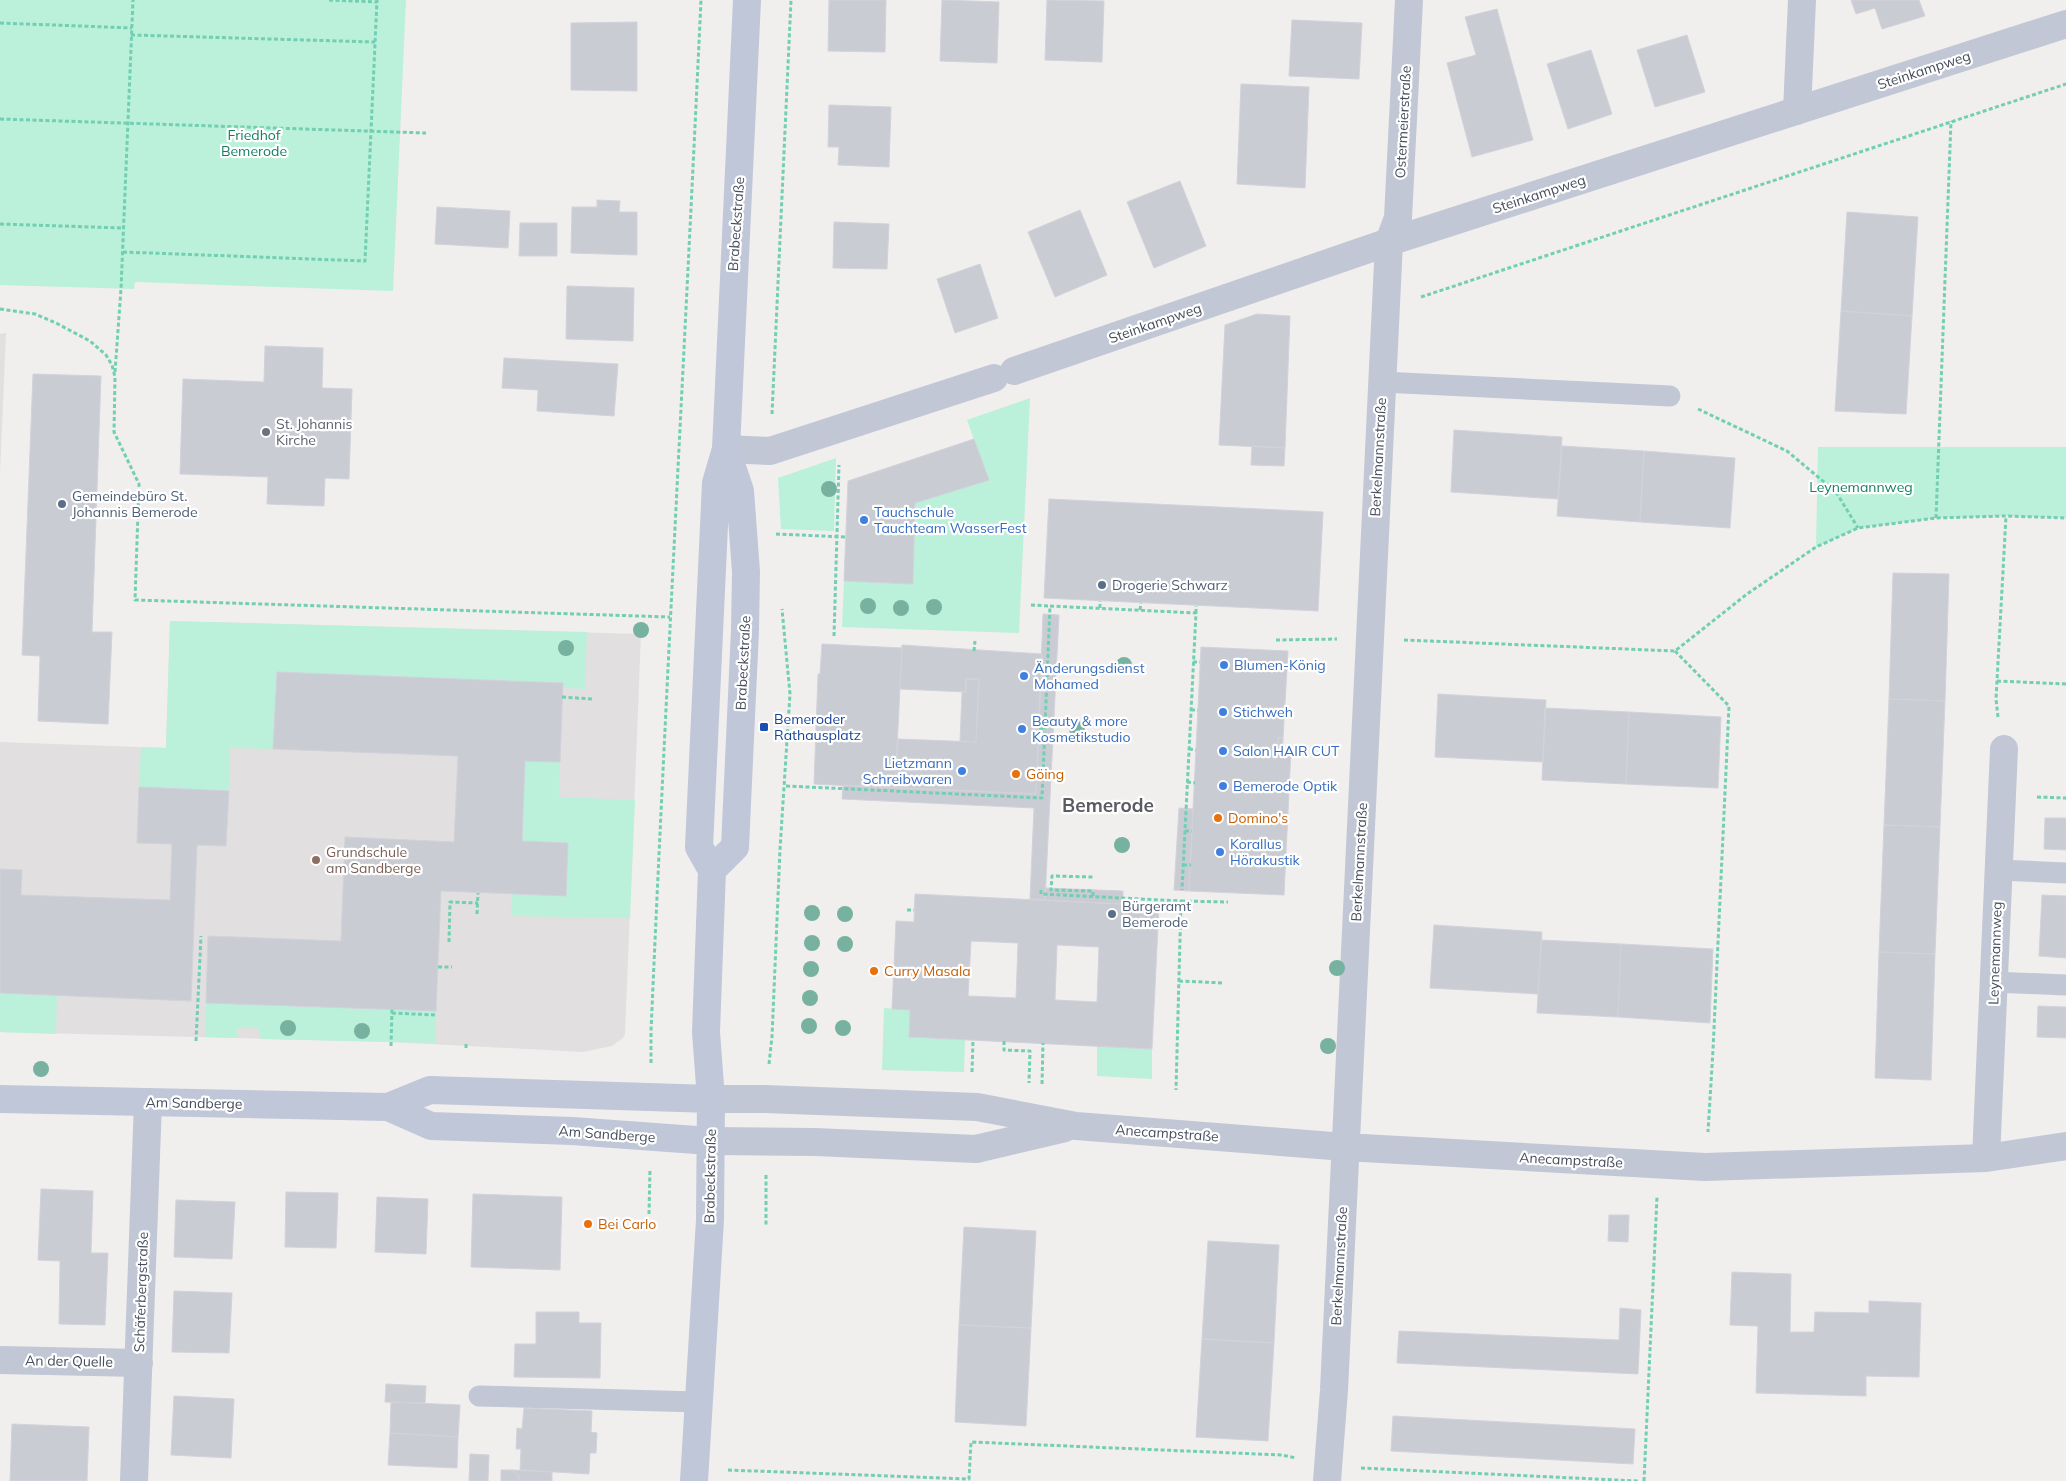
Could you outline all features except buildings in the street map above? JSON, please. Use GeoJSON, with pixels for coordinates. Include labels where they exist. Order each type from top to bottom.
{"type":"FeatureCollection","features":[{"type":"Feature","properties":{"kind":"main road","name":"Brabeckstraße"},"geometry":{"type":"LineString","coordinates":[[695,1475],[710,1220],[710,1099],[706,1032],[712,870],[699,847],[699,838],[716,483],[726,449],[747,0]]}},
{"type":"Feature","properties":{"kind":"main road","name":"Brabeckstraße"},"geometry":{"type":"LineString","coordinates":[[712,870],[735,847],[745,630],[746,572],[740,491],[726,449]]}},
{"type":"Feature","properties":{"kind":"main road","name":"Am Sandberge"},"geometry":{"type":"LineString","coordinates":[[388,1107],[430,1090],[710,1099]]}},
{"type":"Feature","properties":{"kind":"main road","name":"Am Sandberge"},"geometry":{"type":"LineString","coordinates":[[0,1099],[388,1107],[431,1126],[572,1131],[710,1140]]}},
{"type":"Feature","properties":{"kind":"street","name":"Ostermeierstraße"},"geometry":{"type":"LineString","coordinates":[[1389,242],[1398,218],[1409,0]]}},
{"type":"Feature","properties":{"kind":"street"},"geometry":{"type":"LineString","coordinates":[[1797,111],[1802,0]]}},
{"type":"Feature","properties":{"kind":"street","name":"Steinkampweg"},"geometry":{"type":"LineString","coordinates":[[726,449],[770,452],[1004,375],[1389,242],[2066,24]]}},
{"type":"Feature","properties":{"kind":"street","name":"Berkelmannstraße"},"geometry":{"type":"LineString","coordinates":[[1327,1474],[1334,1390],[1389,242]]}},
{"type":"Feature","properties":{"kind":"street","name":"Leynemannweg"},"geometry":{"type":"LineString","coordinates":[[1986,1158],[2004,749]]}},
{"type":"Feature","properties":{"kind":"street","name":"Anecampstraße"},"geometry":{"type":"LineString","coordinates":[[710,1099],[765,1099],[976,1107],[1076,1126],[1345,1147],[1706,1167],[1986,1158],[2066,1146]]}},
{"type":"Feature","properties":{"kind":"street","name":"Schäferbergstraße"},"geometry":{"type":"LineString","coordinates":[[134,1481],[148,1102]]}},
{"type":"Feature","properties":{"kind":"street","name":"Anecampstraße"},"geometry":{"type":"LineString","coordinates":[[710,1140],[815,1142],[976,1149],[1076,1126]]}},
{"type":"Feature","properties":{"kind":"street","name":"An der Quelle"},"geometry":{"type":"LineString","coordinates":[[0,1360],[139,1363]]}},
{"type":"Feature","properties":{"kind":"lane"},"geometry":{"type":"LineString","coordinates":[[1382,382],[1670,396]]}},
{"type":"Feature","properties":{"kind":"lane"},"geometry":{"type":"LineString","coordinates":[[1998,870],[2066,873]]}},
{"type":"Feature","properties":{"kind":"lane"},"geometry":{"type":"LineString","coordinates":[[1994,982],[2066,984]]}},
{"type":"Feature","properties":{"kind":"lane"},"geometry":{"type":"LineString","coordinates":[[479,1396],[698,1402]]}},
{"type":"Feature","properties":{"kind":"path"},"geometry":{"type":"LineString","coordinates":[[133,0],[114,432],[139,484],[135,600],[669,617]]}},
{"type":"Feature","properties":{"kind":"path"},"geometry":{"type":"LineString","coordinates":[[123,252],[366,261],[377,1],[329,0]]}},
{"type":"Feature","properties":{"kind":"path"},"geometry":{"type":"LineString","coordinates":[[651,1031],[669,617],[680,447],[700,0]]}},
{"type":"Feature","properties":{"kind":"path"},"geometry":{"type":"LineString","coordinates":[[770,452],[791,0]]}},
{"type":"Feature","properties":{"kind":"path"},"geometry":{"type":"LineString","coordinates":[[0,23],[132,28]]}},
{"type":"Feature","properties":{"kind":"path"},"geometry":{"type":"LineString","coordinates":[[131,35],[376,42]]}},
{"type":"Feature","properties":{"kind":"path"},"geometry":{"type":"LineString","coordinates":[[1386,309],[2066,84]]}},
{"type":"Feature","properties":{"kind":"path"},"geometry":{"type":"LineString","coordinates":[[0,118],[426,133]]}},
{"type":"Feature","properties":{"kind":"path"},"geometry":{"type":"LineString","coordinates":[[1936,518],[1952,121]]}},
{"type":"Feature","properties":{"kind":"path"},"geometry":{"type":"LineString","coordinates":[[0,224],[124,228]]}},
{"type":"Feature","properties":{"kind":"path"},"geometry":{"type":"LineString","coordinates":[[0,310],[36,314],[90,341],[106,355],[112,365],[115,377]]}},
{"type":"Feature","properties":{"kind":"path"},"geometry":{"type":"LineString","coordinates":[[1670,396],[1787,450],[1836,492],[1858,528]]}},
{"type":"Feature","properties":{"kind":"path"},"geometry":{"type":"LineString","coordinates":[[834,636],[839,462]]}},
{"type":"Feature","properties":{"kind":"path"},"geometry":{"type":"LineString","coordinates":[[2004,749],[1996,699],[1996,681],[2006,516]]}},
{"type":"Feature","properties":{"kind":"path"},"geometry":{"type":"LineString","coordinates":[[1276,640],[1370,639],[1674,651],[1747,594],[1816,547],[1858,528],[1936,518],[2006,516],[2066,518]]}},
{"type":"Feature","properties":{"kind":"path"},"geometry":{"type":"LineString","coordinates":[[773,534],[846,537]]}},
{"type":"Feature","properties":{"kind":"path"},"geometry":{"type":"LineString","coordinates":[[772,1036],[780,850],[786,786],[790,694],[781,601]]}},
{"type":"Feature","properties":{"kind":"path"},"geometry":{"type":"LineString","coordinates":[[1100,601],[1100,608]]}},
{"type":"Feature","properties":{"kind":"path"},"geometry":{"type":"LineString","coordinates":[[1140,603],[1140,610]]}},
{"type":"Feature","properties":{"kind":"path"},"geometry":{"type":"LineString","coordinates":[[1031,605],[1196,613]]}},
{"type":"Feature","properties":{"kind":"path"},"geometry":{"type":"LineString","coordinates":[[786,786],[1042,798],[1050,606]]}},
{"type":"Feature","properties":{"kind":"path"},"geometry":{"type":"LineString","coordinates":[[1182,890],[1196,606]]}},
{"type":"Feature","properties":{"kind":"path"},"geometry":{"type":"LineString","coordinates":[[974,651],[975,642]]}},
{"type":"Feature","properties":{"kind":"path"},"geometry":{"type":"LineString","coordinates":[[1674,651],[1729,706],[1714,1050],[1706,1167]]}},
{"type":"Feature","properties":{"kind":"path"},"geometry":{"type":"LineString","coordinates":[[1193,662],[1200,662]]}},
{"type":"Feature","properties":{"kind":"path"},"geometry":{"type":"LineString","coordinates":[[1041,680],[1047,680]]}},
{"type":"Feature","properties":{"kind":"path"},"geometry":{"type":"LineString","coordinates":[[1996,681],[2066,684]]}},
{"type":"Feature","properties":{"kind":"path"},"geometry":{"type":"LineString","coordinates":[[562,697],[592,699]]}},
{"type":"Feature","properties":{"kind":"path"},"geometry":{"type":"LineString","coordinates":[[1191,710],[1198,710]]}},
{"type":"Feature","properties":{"kind":"path"},"geometry":{"type":"LineString","coordinates":[[1039,729],[1045,729]]}},
{"type":"Feature","properties":{"kind":"path"},"geometry":{"type":"LineString","coordinates":[[1189,749],[1196,750]]}},
{"type":"Feature","properties":{"kind":"path"},"geometry":{"type":"LineString","coordinates":[[1037,775],[1043,775]]}},
{"type":"Feature","properties":{"kind":"path"},"geometry":{"type":"LineString","coordinates":[[1187,782],[1195,783]]}},
{"type":"Feature","properties":{"kind":"path"},"geometry":{"type":"LineString","coordinates":[[1185,831],[1192,831]]}},
{"type":"Feature","properties":{"kind":"path"},"geometry":{"type":"LineString","coordinates":[[1183,865],[1190,865]]}},
{"type":"Feature","properties":{"kind":"path"},"geometry":{"type":"LineString","coordinates":[[1093,877],[1052,876],[1051,890],[1093,891],[1093,896]]}},
{"type":"Feature","properties":{"kind":"path"},"geometry":{"type":"LineString","coordinates":[[1041,890],[1041,894],[1228,902]]}},
{"type":"Feature","properties":{"kind":"path"},"geometry":{"type":"LineString","coordinates":[[477,914],[478,893]]}},
{"type":"Feature","properties":{"kind":"path"},"geometry":{"type":"LineString","coordinates":[[1176,1090],[1182,901]]}},
{"type":"Feature","properties":{"kind":"path"},"geometry":{"type":"LineString","coordinates":[[449,942],[450,902],[478,903]]}},
{"type":"Feature","properties":{"kind":"path"},"geometry":{"type":"LineString","coordinates":[[907,910],[914,910]]}},
{"type":"Feature","properties":{"kind":"path"},"geometry":{"type":"LineString","coordinates":[[196,1041],[201,936]]}},
{"type":"Feature","properties":{"kind":"path"},"geometry":{"type":"LineString","coordinates":[[438,967],[452,967]]}},
{"type":"Feature","properties":{"kind":"path"},"geometry":{"type":"LineString","coordinates":[[1179,981],[1224,983]]}},
{"type":"Feature","properties":{"kind":"path"},"geometry":{"type":"LineString","coordinates":[[391,1046],[392,1011],[436,1015]]}},
{"type":"Feature","properties":{"kind":"path"},"geometry":{"type":"LineString","coordinates":[[972,1065],[973,1040]]}},
{"type":"Feature","properties":{"kind":"path"},"geometry":{"type":"LineString","coordinates":[[1004,1042],[1004,1050],[1030,1051],[1029,1084]]}},
{"type":"Feature","properties":{"kind":"path"},"geometry":{"type":"LineString","coordinates":[[1042,1084],[1043,1044]]}},
{"type":"Feature","properties":{"kind":"path"},"geometry":{"type":"LineString","coordinates":[[1644,1481],[1659,1165]]}},
{"type":"Feature","properties":{"kind":"path"},"geometry":{"type":"LineString","coordinates":[[695,1475],[969,1479],[972,1442],[1282,1455],[1327,1474],[1638,1481]]}},
{"type":"Feature","properties":{"kind":"shaded area"},"geometry":{"type":"Polygon","coordinates":[[[6,333],[0,474],[0,334],[6,333]]]}},
{"type":"Feature","properties":{"kind":"shaded area","name":"Grundschule am Sandberge"},"geometry":{"type":"Polygon","coordinates":[[[170,621],[641,634],[625,1034],[623,1038],[612,1046],[583,1052],[391,1042],[0,1032],[0,742],[166,748],[170,621]]]}},
{"type":"Feature","properties":{"kind":"green space","name":"Friedhof Bemerode"},"geometry":{"type":"Polygon","coordinates":[[[0,0],[406,0],[393,291],[135,282],[134,289],[0,285],[0,0]]]}},
{"type":"Feature","properties":{"kind":"green space"},"geometry":{"type":"Polygon","coordinates":[[[1030,398],[1019,633],[842,627],[844,581],[913,583],[915,503],[988,479],[967,420],[1030,398]]]}},
{"type":"Feature","properties":{"kind":"green space","name":"Leynemannweg"},"geometry":{"type":"Polygon","coordinates":[[[1818,447],[2066,447],[2066,518],[2006,516],[1936,518],[1858,528],[1816,547],[1818,447]]]}},
{"type":"Feature","properties":{"kind":"green space"},"geometry":{"type":"Polygon","coordinates":[[[836,458],[834,531],[781,529],[778,478],[836,458]]]}},
{"type":"Feature","properties":{"kind":"green space"},"geometry":{"type":"Polygon","coordinates":[[[170,621],[587,632],[585,689],[563,688],[563,683],[277,672],[273,749],[230,748],[229,791],[139,787],[141,747],[166,748],[170,621]]]}},
{"type":"Feature","properties":{"kind":"green space"},"geometry":{"type":"Polygon","coordinates":[[[525,761],[560,762],[559,797],[635,800],[630,918],[511,916],[512,894],[566,896],[568,843],[522,841],[525,761]]]}},
{"type":"Feature","properties":{"kind":"green space"},"geometry":{"type":"Polygon","coordinates":[[[0,993],[57,996],[56,1034],[0,1032],[0,993]]]}},
{"type":"Feature","properties":{"kind":"green space"},"geometry":{"type":"Polygon","coordinates":[[[206,1003],[436,1011],[435,1043],[261,1039],[258,1028],[237,1027],[237,1038],[205,1037],[206,1003]]]}},
{"type":"Feature","properties":{"kind":"green space"},"geometry":{"type":"Polygon","coordinates":[[[884,1008],[910,1010],[909,1037],[965,1040],[964,1072],[882,1070],[884,1008]]]}},
{"type":"Feature","properties":{"kind":"green space"},"geometry":{"type":"Polygon","coordinates":[[[1097,1046],[1152,1049],[1152,1079],[1097,1076],[1097,1046]]]}},
{"type":"Feature","properties":{"kind":"place","name":"St. Johannis Kirche"},"geometry":{"type":"Point","coordinates":[266,432]}},
{"type":"Feature","properties":{"kind":"place","name":"Gemeindebüro St. Johannis Bemerode"},"geometry":{"type":"Point","coordinates":[62,504]}},
{"type":"Feature","properties":{"kind":"place","name":"Tauchschule Tauchteam WasserFest"},"geometry":{"type":"Point","coordinates":[864,520]}},
{"type":"Feature","properties":{"kind":"place","name":"Drogerie Schwarz"},"geometry":{"type":"Point","coordinates":[1102,585]}},
{"type":"Feature","properties":{"kind":"place","name":"Blumen-König"},"geometry":{"type":"Point","coordinates":[1224,665]}},
{"type":"Feature","properties":{"kind":"place","name":"Änderungsdienst Mohamed"},"geometry":{"type":"Point","coordinates":[1024,676]}},
{"type":"Feature","properties":{"kind":"place","name":"Stichweh"},"geometry":{"type":"Point","coordinates":[1223,712]}},
{"type":"Feature","properties":{"kind":"place","name":"Bemeroder Rathausplatz"},"geometry":{"type":"Point","coordinates":[764,727]}},
{"type":"Feature","properties":{"kind":"place","name":"Beauty & more Kosmetikstudio"},"geometry":{"type":"Point","coordinates":[1022,729]}},
{"type":"Feature","properties":{"kind":"place","name":"Salon HAIR CUT"},"geometry":{"type":"Point","coordinates":[1223,751]}},
{"type":"Feature","properties":{"kind":"place","name":"Lietzmann Schreibwaren"},"geometry":{"type":"Point","coordinates":[962,771]}},
{"type":"Feature","properties":{"kind":"place","name":"Göing"},"geometry":{"type":"Point","coordinates":[1016,774]}},
{"type":"Feature","properties":{"kind":"place","name":"Bemerode Optik"},"geometry":{"type":"Point","coordinates":[1223,786]}},
{"type":"Feature","properties":{"kind":"place","name":"Domino's"},"geometry":{"type":"Point","coordinates":[1218,818]}},
{"type":"Feature","properties":{"kind":"place","name":"Korallus Hörakustik"},"geometry":{"type":"Point","coordinates":[1220,852]}},
{"type":"Feature","properties":{"kind":"place","name":"Grundschule am Sandberge"},"geometry":{"type":"Point","coordinates":[316,860]}},
{"type":"Feature","properties":{"kind":"place","name":"Bürgeramt Bemerode"},"geometry":{"type":"Point","coordinates":[1112,914]}},
{"type":"Feature","properties":{"kind":"place","name":"Curry Masala"},"geometry":{"type":"Point","coordinates":[874,971]}},
{"type":"Feature","properties":{"kind":"place","name":"Bei Carlo"},"geometry":{"type":"Point","coordinates":[588,1224]}},
{"type":"Feature","properties":{"kind":"district","name":"Bemerode"},"geometry":{"type":"Point","coordinates":[1108,805]}}]}
